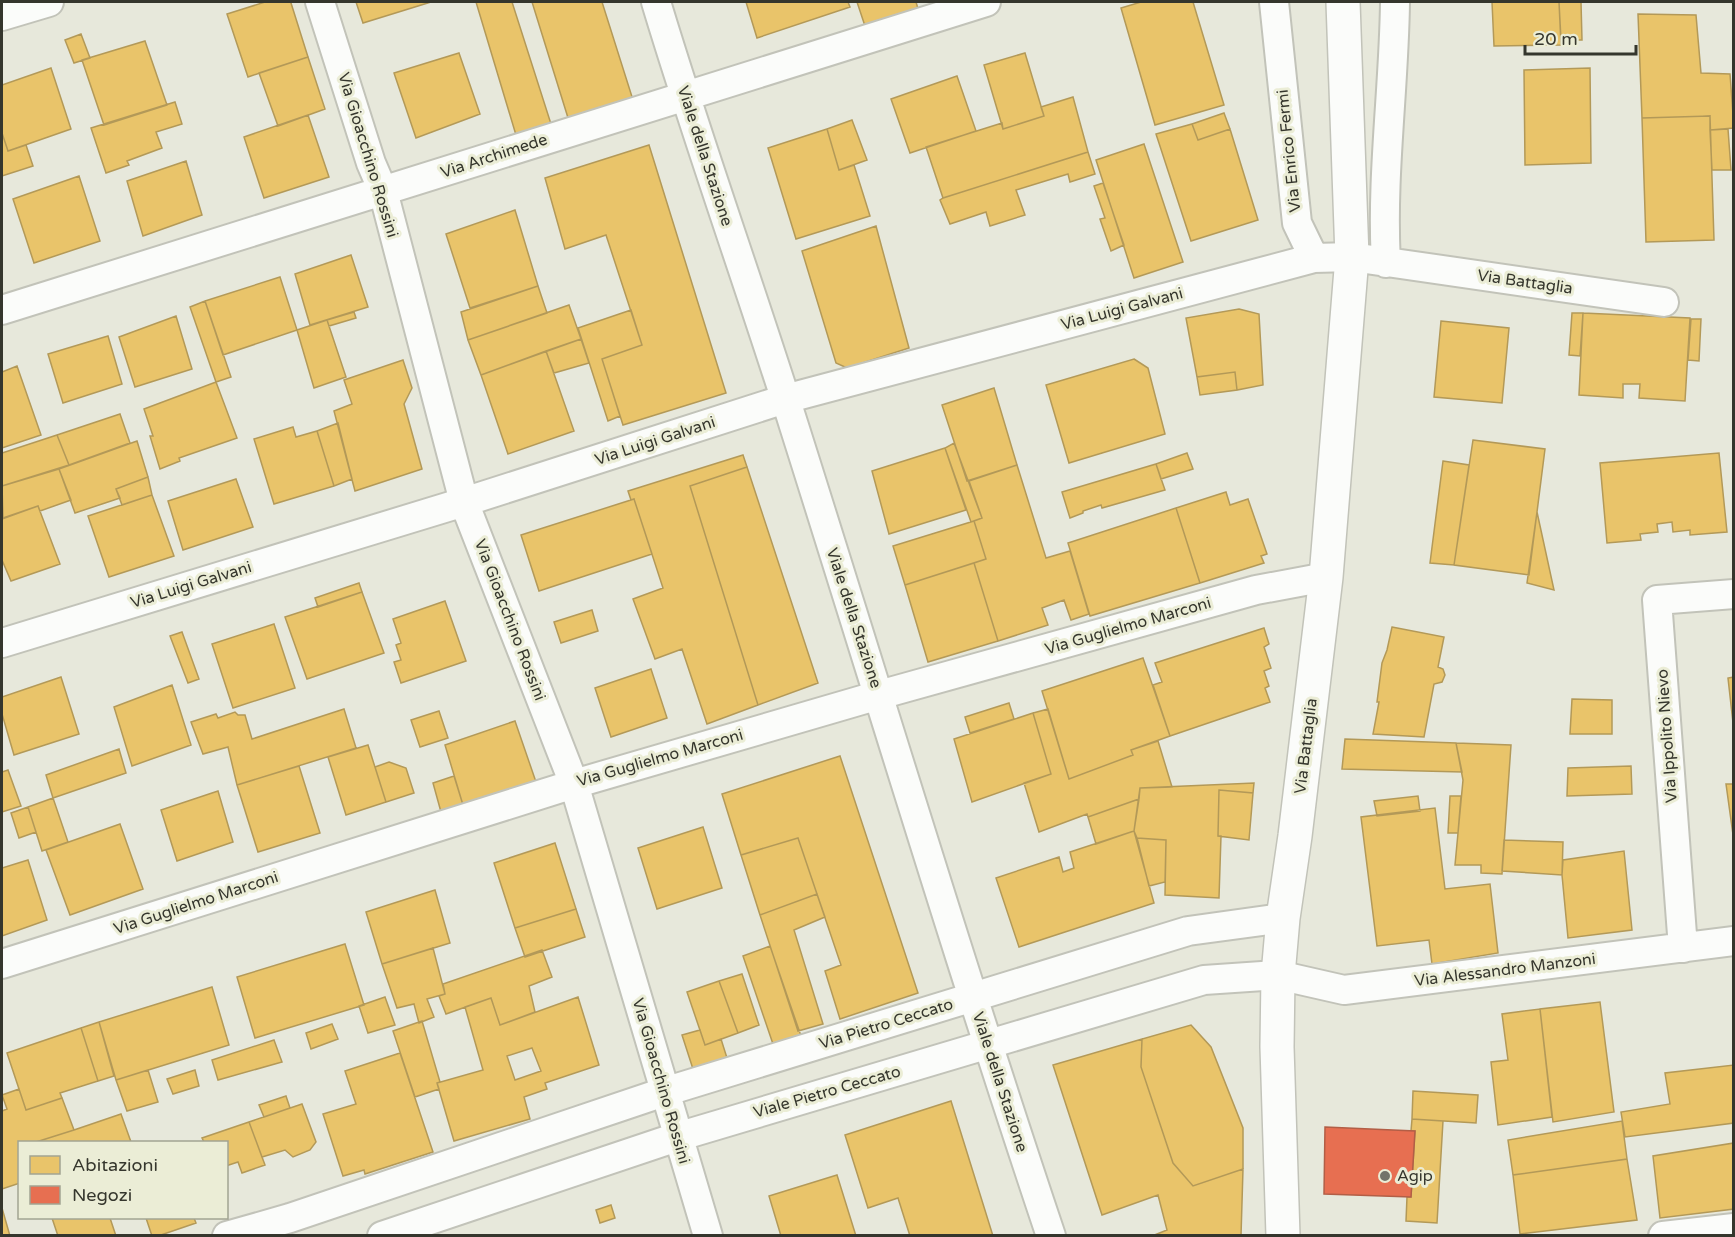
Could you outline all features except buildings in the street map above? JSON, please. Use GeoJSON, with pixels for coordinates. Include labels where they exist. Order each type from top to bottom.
{"type":"FeatureCollection","features":[{"type":"Feature","properties":{"kind":"main road","name":"Via Battaglia"},"geometry":{"type":"LineString","coordinates":[[1283,1236],[1276,1047],[1278,975],[1283,918],[1326,577],[1352,257],[1343,2]]}},
{"type":"Feature","properties":{"kind":"street"},"geometry":{"type":"LineString","coordinates":[[2,16],[49,2]]}},
{"type":"Feature","properties":{"kind":"street","name":"Via Gioacchino Rossini"},"geometry":{"type":"LineString","coordinates":[[320,2],[371,163],[383,191],[464,502],[574,783],[708,1236]]}},
{"type":"Feature","properties":{"kind":"street","name":"Viale della Stazione"},"geometry":{"type":"LineString","coordinates":[[656,2],[684,95],[785,399],[988,1045],[1051,1236]]}},
{"type":"Feature","properties":{"kind":"street","name":"Via Archimede"},"geometry":{"type":"LineString","coordinates":[[2,310],[986,2]]}},
{"type":"Feature","properties":{"kind":"street","name":"Via Enrico Fermi"},"geometry":{"type":"LineString","coordinates":[[1274,2],[1297,223],[1314,258]]}},
{"type":"Feature","properties":{"kind":"street"},"geometry":{"type":"LineString","coordinates":[[1386,263],[1384,222],[1395,2]]}},
{"type":"Feature","properties":{"kind":"street"},"geometry":{"type":"LineString","coordinates":[[1314,258],[1352,257]]}},
{"type":"Feature","properties":{"kind":"street","name":"Via Battaglia"},"geometry":{"type":"LineString","coordinates":[[1352,257],[1664,302]]}},
{"type":"Feature","properties":{"kind":"street","name":"Via Luigi Galvani"},"geometry":{"type":"LineString","coordinates":[[2,643],[464,502],[785,399],[1314,258]]}},
{"type":"Feature","properties":{"kind":"street","name":"Via Guglielmo Marconi"},"geometry":{"type":"LineString","coordinates":[[2,964],[574,783],[1256,590],[1326,577]]}},
{"type":"Feature","properties":{"kind":"street","name":"Via Ippolito Nievo"},"geometry":{"type":"LineString","coordinates":[[1683,948],[1657,600],[1734,594]]}},
{"type":"Feature","properties":{"kind":"street","name":"Via Pietro Ceccato"},"geometry":{"type":"LineString","coordinates":[[664,1092],[1188,931],[1283,918]]}},
{"type":"Feature","properties":{"kind":"street","name":"Via Alessandro Manzoni"},"geometry":{"type":"LineString","coordinates":[[1278,975],[1344,990],[1734,941]]}},
{"type":"Feature","properties":{"kind":"street","name":"Viale Pietro Ceccato"},"geometry":{"type":"LineString","coordinates":[[382,1236],[677,1137],[1204,980],[1278,975]]}},
{"type":"Feature","properties":{"kind":"street"},"geometry":{"type":"LineString","coordinates":[[227,1236],[290,1218],[664,1092]]}},
{"type":"Feature","properties":{"kind":"street"},"geometry":{"type":"LineString","coordinates":[[1663,1236],[1734,1228]]}},
{"type":"Feature","properties":{"kind":"place","name":"Agip"},"geometry":{"type":"Point","coordinates":[1385,1176]}}]}
